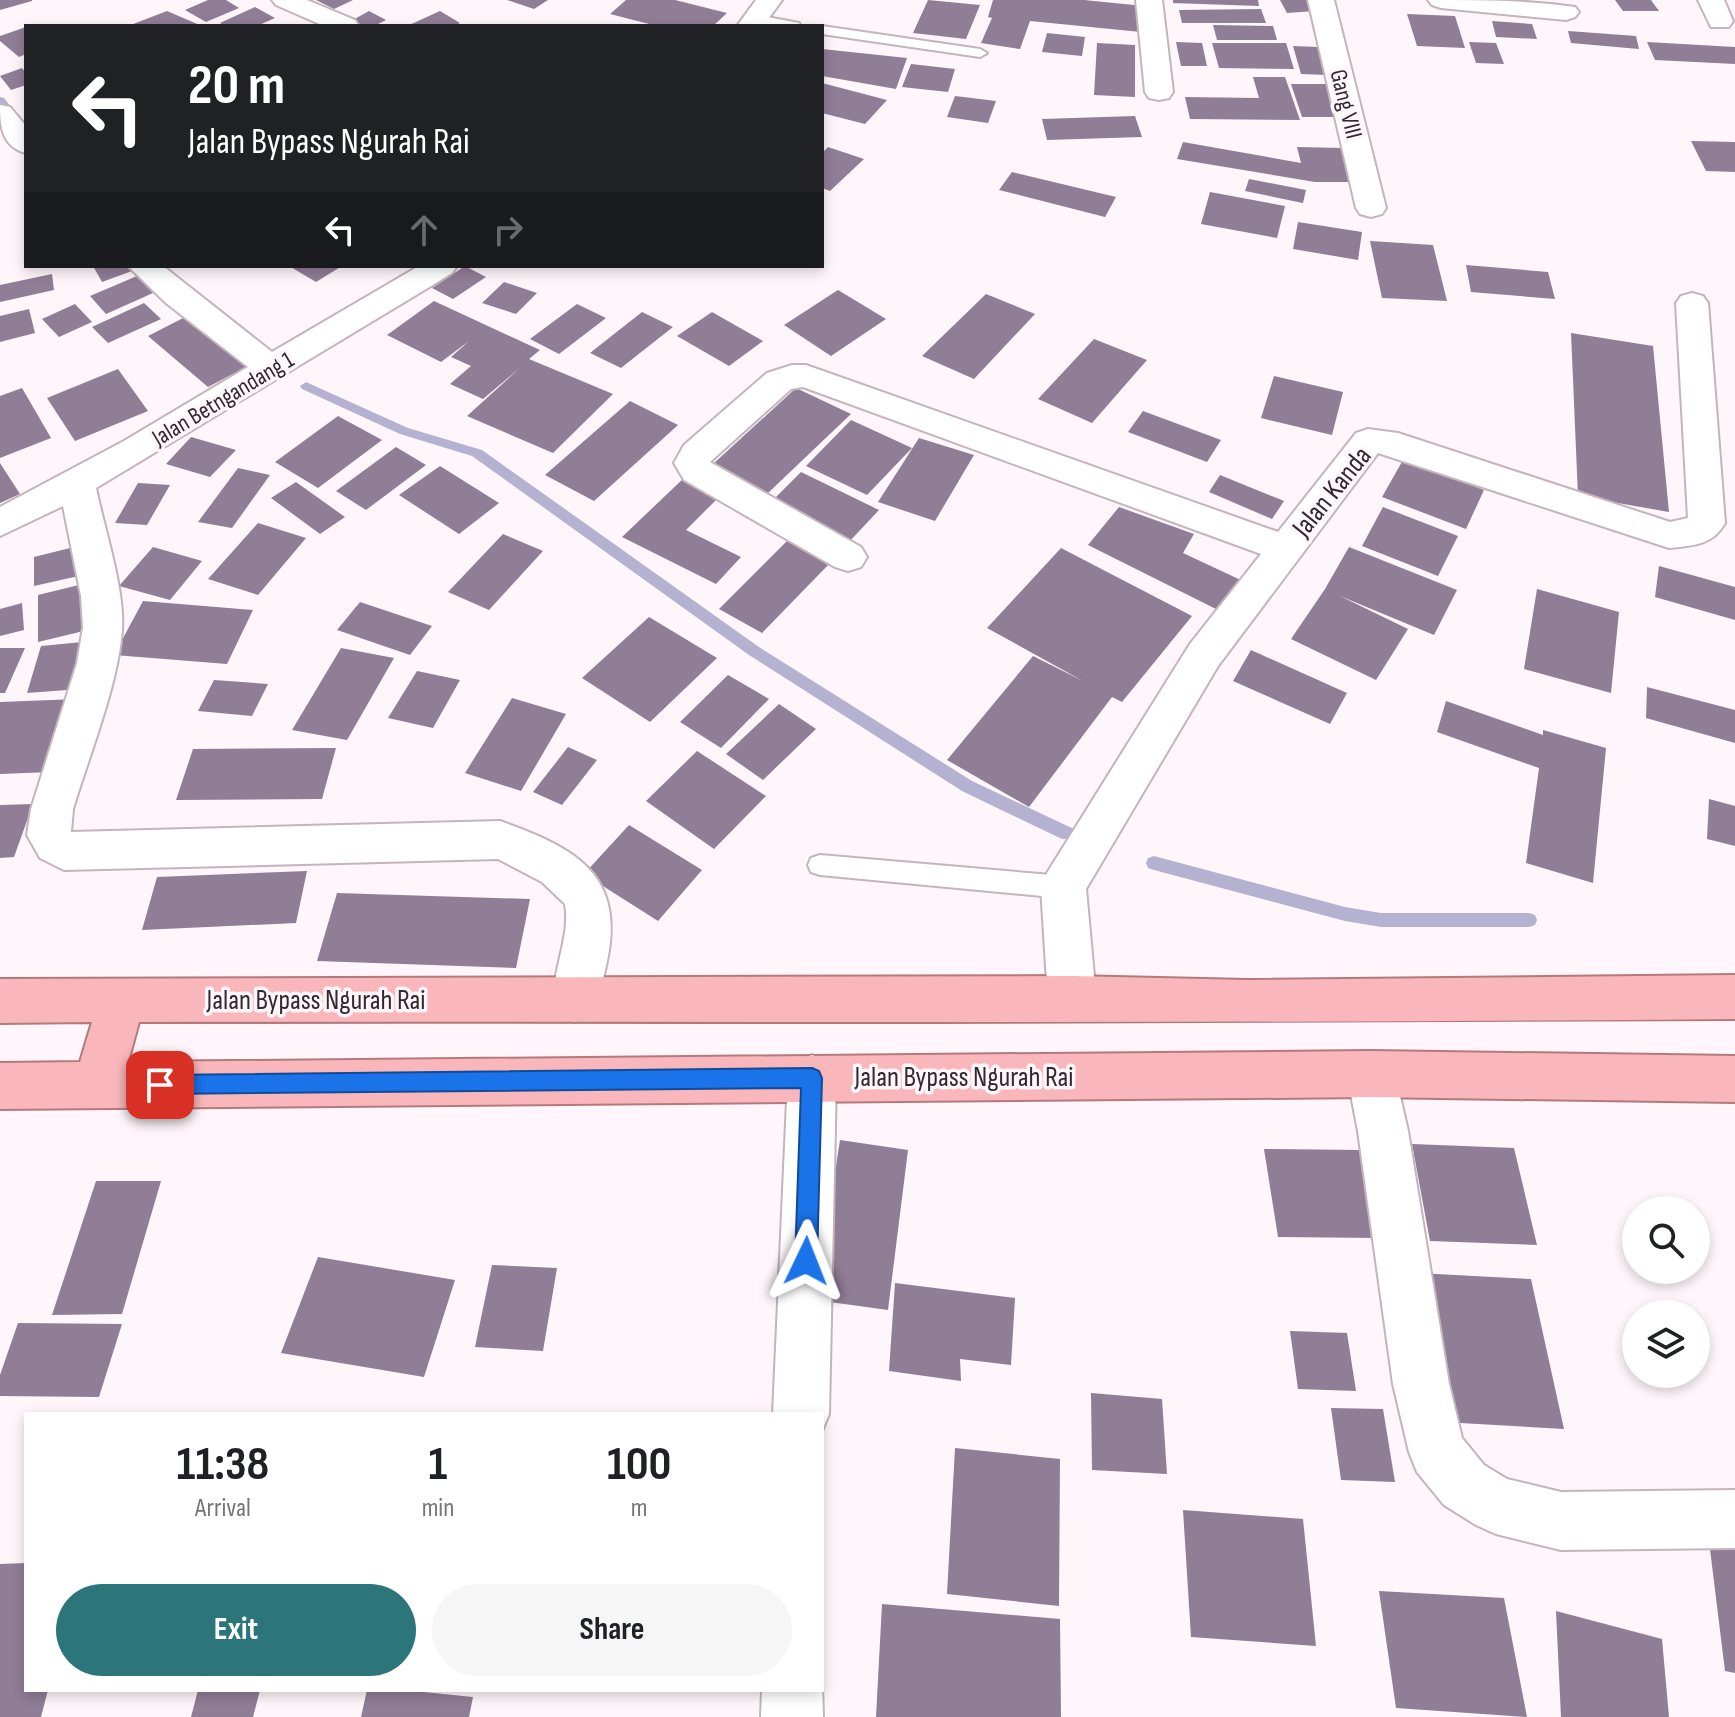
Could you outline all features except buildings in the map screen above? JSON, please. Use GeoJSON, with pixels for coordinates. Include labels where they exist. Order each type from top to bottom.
{"type":"FeatureCollection","features":[{"type":"Feature","properties":{"kind":"highway","name":"Jalan Bypass Ngurah Rai"},"geometry":{"type":"LineString","coordinates":[[0,1001],[1072,998],[1247,1002],[1735,997]]}},
{"type":"Feature","properties":{"kind":"highway"},"geometry":{"type":"LineString","coordinates":[[97,1085],[122,1000]]}},
{"type":"Feature","properties":{"kind":"highway","name":"Jalan Bypass Ngurah Rai"},"geometry":{"type":"LineString","coordinates":[[0,1086],[1371,1074],[1735,1079]]}},
{"type":"Feature","properties":{"kind":"street"},"geometry":{"type":"LineString","coordinates":[[285,0],[341,24]]}},
{"type":"Feature","properties":{"kind":"street"},"geometry":{"type":"LineString","coordinates":[[735,0],[760,13]]}},
{"type":"Feature","properties":{"kind":"street"},"geometry":{"type":"LineString","coordinates":[[1149,0],[1159,92]]}},
{"type":"Feature","properties":{"kind":"street","name":"Gang VIII"},"geometry":{"type":"LineString","coordinates":[[1321,0],[1371,208]]}},
{"type":"Feature","properties":{"kind":"street"},"geometry":{"type":"LineString","coordinates":[[1441,0],[1566,12]]}},
{"type":"Feature","properties":{"kind":"street"},"geometry":{"type":"LineString","coordinates":[[0,113],[24,142]]}},
{"type":"Feature","properties":{"kind":"street"},"geometry":{"type":"LineString","coordinates":[[146,268],[177,296],[271,368]]}},
{"type":"Feature","properties":{"kind":"street","name":"Jalan Betngandang 1"},"geometry":{"type":"LineString","coordinates":[[0,523],[77,485],[206,411],[271,368],[438,268]]}},
{"type":"Feature","properties":{"kind":"street","name":"Jalan Kanda"},"geometry":{"type":"LineString","coordinates":[[1063,887],[1204,655],[1368,441],[1386,441],[1669,535],[1693,533],[1707,523],[1692,303]]}},
{"type":"Feature","properties":{"kind":"street"},"geometry":{"type":"LineString","coordinates":[[848,557],[697,471],[692,463],[696,454],[779,381],[792,376],[806,376],[1286,549]]}},
{"type":"Feature","properties":{"kind":"street"},"geometry":{"type":"LineString","coordinates":[[77,485],[100,596],[103,627],[97,663],[52,809],[49,835],[55,845],[64,851],[500,840],[540,856],[585,896],[590,919],[575,1000]]}},
{"type":"Feature","properties":{"kind":"street"},"geometry":{"type":"LineString","coordinates":[[1063,887],[1072,998]]}},
{"type":"Feature","properties":{"kind":"street"},"geometry":{"type":"LineString","coordinates":[[1371,1074],[1383,1131],[1421,1384],[1437,1452],[1464,1485],[1496,1505],[1561,1521],[1735,1519]]}},
{"type":"Feature","properties":{"kind":"street"},"geometry":{"type":"LineString","coordinates":[[801,1412],[812,1078]]}},
{"type":"Feature","properties":{"kind":"street"},"geometry":{"type":"LineString","coordinates":[[792,1717],[793,1692]]}},
{"type":"Feature","properties":{"kind":"lane"},"geometry":{"type":"LineString","coordinates":[[760,13],[789,24]]}},
{"type":"Feature","properties":{"kind":"lane"},"geometry":{"type":"LineString","coordinates":[[824,30],[980,53]]}},
{"type":"Feature","properties":{"kind":"lane"},"geometry":{"type":"LineString","coordinates":[[820,865],[1063,887]]}},
{"type":"Feature","properties":{"kind":"waterway"},"geometry":{"type":"LineString","coordinates":[[0,100],[24,130]]}},
{"type":"Feature","properties":{"kind":"waterway"},"geometry":{"type":"LineString","coordinates":[[306,386],[404,431],[477,453],[754,651],[967,786],[1068,834]]}},
{"type":"Feature","properties":{"kind":"waterway"},"geometry":{"type":"LineString","coordinates":[[1154,863],[1345,914],[1381,920],[1529,920]]}},
{"type":"Feature","properties":{"kind":"route"},"geometry":{"type":"LineString","coordinates":[[160,1085],[812,1078],[806,1261]]}}]}
